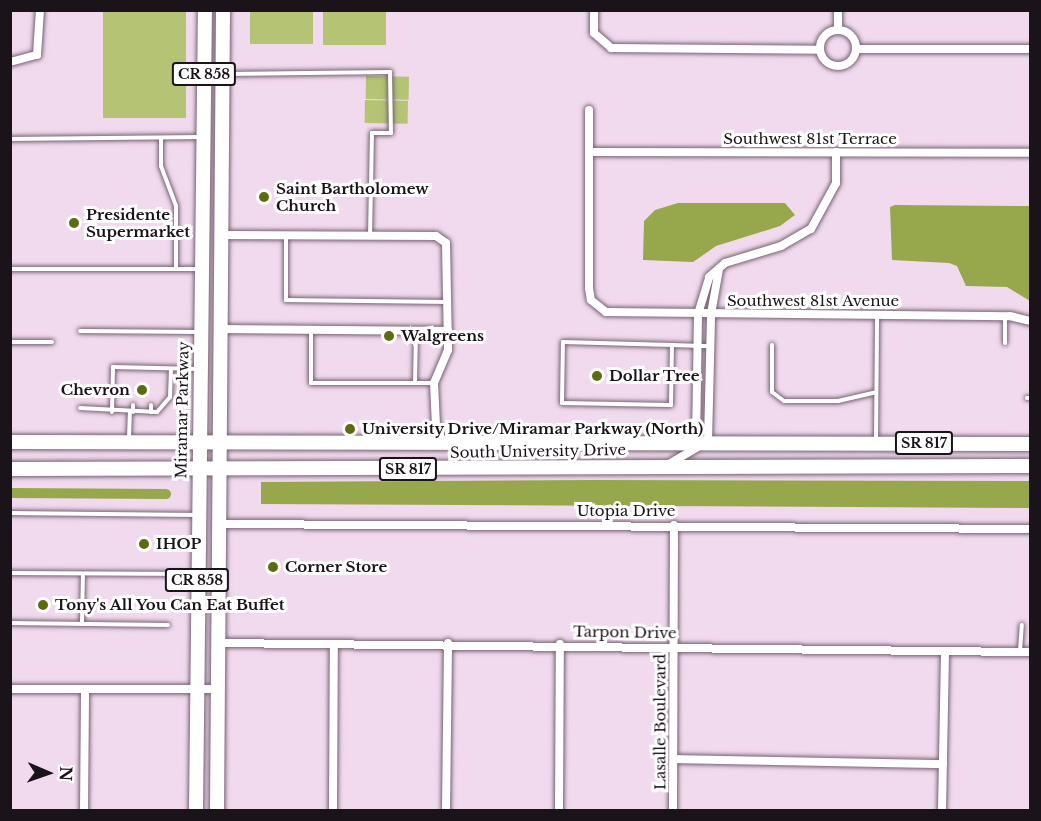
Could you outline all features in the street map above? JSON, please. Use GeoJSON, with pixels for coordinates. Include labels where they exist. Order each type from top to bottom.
{"type":"FeatureCollection","features":[{"type":"Feature","properties":{"kind":"main road","name":"Miramar Parkway"},"geometry":{"type":"LineString","coordinates":[[196,810],[197,515],[205,10]]}},
{"type":"Feature","properties":{"kind":"main road","name":"CR 858"},"geometry":{"type":"LineString","coordinates":[[217,810],[223,10]]}},
{"type":"Feature","properties":{"kind":"main road"},"geometry":{"type":"LineString","coordinates":[[204,57],[210,69],[222,75]]}},
{"type":"Feature","properties":{"kind":"main road"},"geometry":{"type":"LineString","coordinates":[[203,137],[222,151]]}},
{"type":"Feature","properties":{"kind":"main road"},"geometry":{"type":"LineString","coordinates":[[202,215],[211,231],[222,235]]}},
{"type":"Feature","properties":{"kind":"main road","name":"South University Drive"},"geometry":{"type":"LineString","coordinates":[[10,442],[1030,444]]}},
{"type":"Feature","properties":{"kind":"main road"},"geometry":{"type":"LineString","coordinates":[[719,466],[750,442]]}},
{"type":"Feature","properties":{"kind":"main road","name":"South University Drive"},"geometry":{"type":"LineString","coordinates":[[10,469],[221,471],[666,465],[1030,466]]}},
{"type":"Feature","properties":{"kind":"street"},"geometry":{"type":"LineString","coordinates":[[10,62],[37,55],[40,10]]}},
{"type":"Feature","properties":{"kind":"street"},"geometry":{"type":"LineString","coordinates":[[594,10],[601,43],[674,52],[820,50]]}},
{"type":"Feature","properties":{"kind":"street"},"geometry":{"type":"LineString","coordinates":[[838,10],[838,30]]}},
{"type":"Feature","properties":{"kind":"street"},"geometry":{"type":"LineString","coordinates":[[838,30],[853,38],[856,49]]}},
{"type":"Feature","properties":{"kind":"street"},"geometry":{"type":"LineString","coordinates":[[838,30],[823,38],[820,50],[825,61],[841,66],[856,49],[1030,49]]}},
{"type":"Feature","properties":{"kind":"street"},"geometry":{"type":"LineString","coordinates":[[589,110],[590,152]]}},
{"type":"Feature","properties":{"kind":"street","name":"Southwest 81st Terrace"},"geometry":{"type":"LineString","coordinates":[[590,152],[1030,153]]}},
{"type":"Feature","properties":{"kind":"street","name":"Southwest 81st Avenue"},"geometry":{"type":"LineString","coordinates":[[590,152],[590,288],[597,306],[614,314],[1005,316],[1030,321]]}},
{"type":"Feature","properties":{"kind":"street"},"geometry":{"type":"LineString","coordinates":[[702,442],[698,314],[709,277],[719,269],[811,229],[836,183],[836,152]]}},
{"type":"Feature","properties":{"kind":"street"},"geometry":{"type":"LineString","coordinates":[[222,235],[436,236],[446,243],[448,350],[434,383],[436,425],[443,443]]}},
{"type":"Feature","properties":{"kind":"street"},"geometry":{"type":"LineString","coordinates":[[702,442],[712,346],[711,314],[719,269]]}},
{"type":"Feature","properties":{"kind":"street"},"geometry":{"type":"LineString","coordinates":[[221,329],[448,331]]}},
{"type":"Feature","properties":{"kind":"street"},"geometry":{"type":"LineString","coordinates":[[666,465],[702,442]]}},
{"type":"Feature","properties":{"kind":"street","name":"Utopia Drive"},"geometry":{"type":"LineString","coordinates":[[220,524],[674,525],[1030,529]]}},
{"type":"Feature","properties":{"kind":"street","name":"Lasalle Boulevard"},"geometry":{"type":"LineString","coordinates":[[673,810],[674,525]]}},
{"type":"Feature","properties":{"kind":"street","name":"Tarpon Drive"},"geometry":{"type":"LineString","coordinates":[[219,643],[560,644],[1030,652]]}},
{"type":"Feature","properties":{"kind":"street"},"geometry":{"type":"LineString","coordinates":[[333,810],[334,644]]}},
{"type":"Feature","properties":{"kind":"street"},"geometry":{"type":"LineString","coordinates":[[446,810],[448,644]]}},
{"type":"Feature","properties":{"kind":"street"},"geometry":{"type":"LineString","coordinates":[[559,810],[560,644]]}},
{"type":"Feature","properties":{"kind":"street"},"geometry":{"type":"LineString","coordinates":[[942,810],[945,652]]}},
{"type":"Feature","properties":{"kind":"street"},"geometry":{"type":"LineString","coordinates":[[10,689],[219,689]]}},
{"type":"Feature","properties":{"kind":"street"},"geometry":{"type":"LineString","coordinates":[[84,810],[85,689]]}},
{"type":"Feature","properties":{"kind":"street"},"geometry":{"type":"LineString","coordinates":[[674,759],[943,764]]}},
{"type":"Feature","properties":{"kind":"lane"},"geometry":{"type":"LineString","coordinates":[[222,75],[390,72],[391,133],[372,134],[369,236]]}},
{"type":"Feature","properties":{"kind":"lane"},"geometry":{"type":"LineString","coordinates":[[10,139],[203,137]]}},
{"type":"Feature","properties":{"kind":"lane"},"geometry":{"type":"LineString","coordinates":[[161,138],[161,166],[176,206],[176,269]]}},
{"type":"Feature","properties":{"kind":"lane"},"geometry":{"type":"LineString","coordinates":[[286,236],[286,300],[448,302]]}},
{"type":"Feature","properties":{"kind":"lane"},"geometry":{"type":"LineString","coordinates":[[10,269],[201,269]]}},
{"type":"Feature","properties":{"kind":"lane"},"geometry":{"type":"LineString","coordinates":[[876,442],[877,315]]}},
{"type":"Feature","properties":{"kind":"lane"},"geometry":{"type":"LineString","coordinates":[[1005,316],[1005,343]]}},
{"type":"Feature","properties":{"kind":"lane"},"geometry":{"type":"LineString","coordinates":[[311,330],[311,383],[434,383]]}},
{"type":"Feature","properties":{"kind":"lane"},"geometry":{"type":"LineString","coordinates":[[415,383],[416,330]]}},
{"type":"Feature","properties":{"kind":"lane"},"geometry":{"type":"LineString","coordinates":[[80,331],[200,332]]}},
{"type":"Feature","properties":{"kind":"lane"},"geometry":{"type":"LineString","coordinates":[[10,342],[52,342]]}},
{"type":"Feature","properties":{"kind":"lane"},"geometry":{"type":"LineString","coordinates":[[672,345],[671,405],[562,403],[564,342],[712,346]]}},
{"type":"Feature","properties":{"kind":"lane"},"geometry":{"type":"LineString","coordinates":[[772,345],[777,398],[838,401],[876,392]]}},
{"type":"Feature","properties":{"kind":"lane"},"geometry":{"type":"LineString","coordinates":[[112,412],[113,367],[199,369]]}},
{"type":"Feature","properties":{"kind":"lane"},"geometry":{"type":"LineString","coordinates":[[134,368],[134,375]]}},
{"type":"Feature","properties":{"kind":"lane"},"geometry":{"type":"LineString","coordinates":[[152,368],[152,375]]}},
{"type":"Feature","properties":{"kind":"lane"},"geometry":{"type":"LineString","coordinates":[[80,408],[112,412],[151,412],[170,397],[171,368]]}},
{"type":"Feature","properties":{"kind":"lane"},"geometry":{"type":"LineString","coordinates":[[129,443],[133,405]]}},
{"type":"Feature","properties":{"kind":"lane"},"geometry":{"type":"LineString","coordinates":[[151,405],[151,412]]}},
{"type":"Feature","properties":{"kind":"lane"},"geometry":{"type":"LineString","coordinates":[[10,513],[197,515]]}},
{"type":"Feature","properties":{"kind":"lane"},"geometry":{"type":"LineString","coordinates":[[10,573],[197,574]]}},
{"type":"Feature","properties":{"kind":"lane"},"geometry":{"type":"LineString","coordinates":[[82,624],[83,574]]}},
{"type":"Feature","properties":{"kind":"lane"},"geometry":{"type":"LineString","coordinates":[[220,605],[251,606]]}},
{"type":"Feature","properties":{"kind":"lane"},"geometry":{"type":"LineString","coordinates":[[10,623],[168,625]]}},
{"type":"Feature","properties":{"kind":"lane"},"geometry":{"type":"LineString","coordinates":[[1020,652],[1022,625]]}},
{"type":"Feature","properties":{"kind":"shaded area"},"geometry":{"type":"Polygon","coordinates":[[[103,11],[186,11],[186,118],[103,118],[103,11]]]}},
{"type":"Feature","properties":{"kind":"shaded area"},"geometry":{"type":"Polygon","coordinates":[[[250,11],[313,11],[313,44],[250,44],[250,11]]]}},
{"type":"Feature","properties":{"kind":"shaded area"},"geometry":{"type":"Polygon","coordinates":[[[323,11],[386,11],[386,45],[323,45],[323,11]]]}},
{"type":"Feature","properties":{"kind":"shaded area"},"geometry":{"type":"Polygon","coordinates":[[[366,76],[409,77],[409,100],[366,99],[366,76]]]}},
{"type":"Feature","properties":{"kind":"shaded area"},"geometry":{"type":"Polygon","coordinates":[[[365,100],[408,101],[408,124],[365,123],[365,100]]]}},
{"type":"Feature","properties":{"kind":"shaded area"},"geometry":{"type":"Polygon","coordinates":[[[678,203],[785,203],[795,215],[780,226],[716,246],[693,262],[643,260],[644,221],[655,210],[678,203]]]}},
{"type":"Feature","properties":{"kind":"shaded area"},"geometry":{"type":"Polygon","coordinates":[[[895,205],[1030,206],[1030,301],[1007,287],[966,286],[957,266],[949,263],[892,260],[890,207],[895,205]]]}},
{"type":"Feature","properties":{"kind":"shaded area"},"geometry":{"type":"Polygon","coordinates":[[[1030,481],[1030,508],[261,504],[261,482],[1030,481]]]}},
{"type":"Feature","properties":{"kind":"waterway"},"geometry":{"type":"LineString","coordinates":[[10,493],[166,494]]}},
{"type":"Feature","properties":{"kind":"place","name":"Saint Bartholomew Church"},"geometry":{"type":"Point","coordinates":[264,197]}},
{"type":"Feature","properties":{"kind":"place","name":"Presidente Supermarket"},"geometry":{"type":"Point","coordinates":[74,223]}},
{"type":"Feature","properties":{"kind":"place","name":"Walgreens"},"geometry":{"type":"Point","coordinates":[389,336]}},
{"type":"Feature","properties":{"kind":"place","name":"Dollar Tree"},"geometry":{"type":"Point","coordinates":[597,376]}},
{"type":"Feature","properties":{"kind":"place","name":"Chevron"},"geometry":{"type":"Point","coordinates":[142,390]}},
{"type":"Feature","properties":{"kind":"place","name":"University Drive/Miramar Parkway (North)"},"geometry":{"type":"Point","coordinates":[350,429]}},
{"type":"Feature","properties":{"kind":"place","name":"IHOP"},"geometry":{"type":"Point","coordinates":[144,544]}},
{"type":"Feature","properties":{"kind":"place","name":"Corner Store"},"geometry":{"type":"Point","coordinates":[273,567]}},
{"type":"Feature","properties":{"kind":"place","name":"Tony's All You Can Eat Buffet"},"geometry":{"type":"Point","coordinates":[43,605]}}]}
